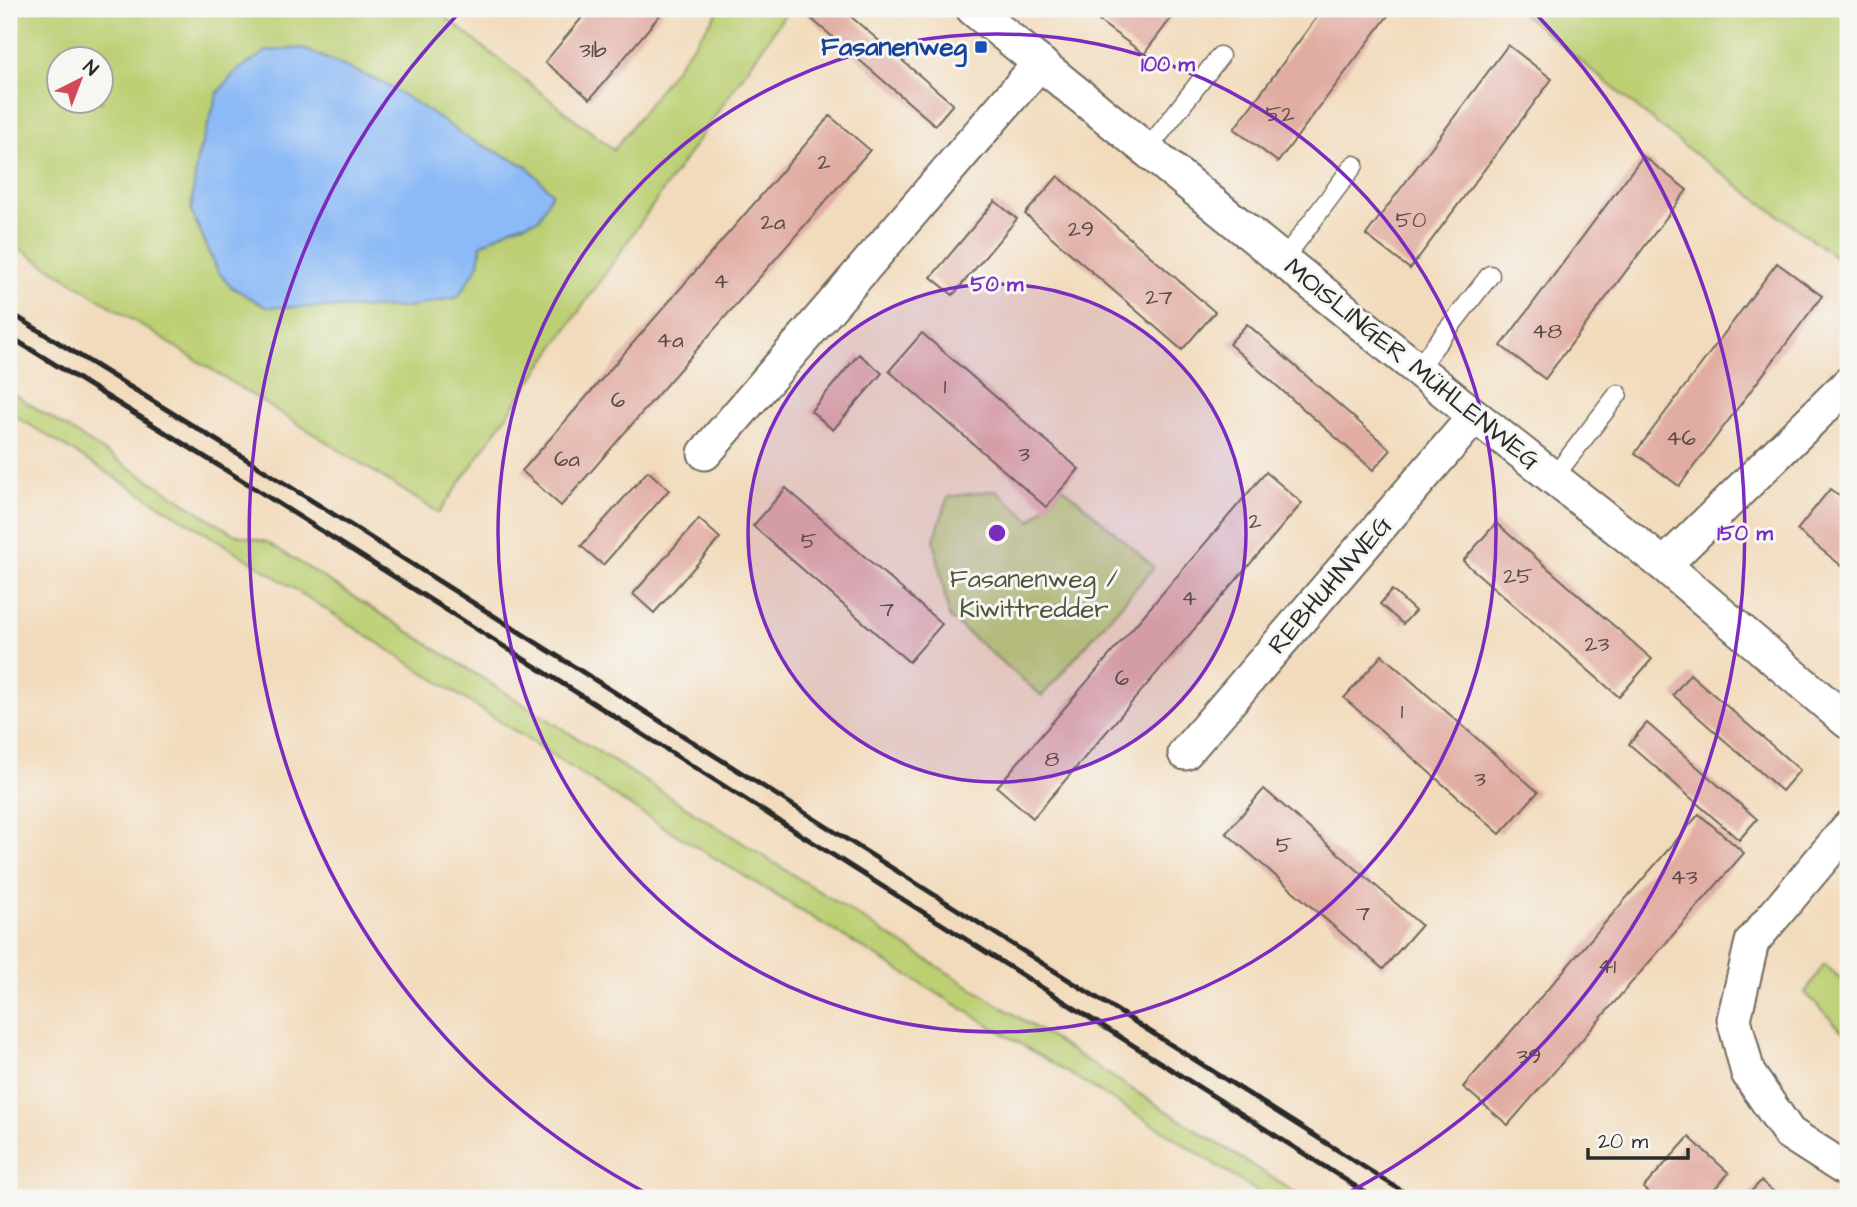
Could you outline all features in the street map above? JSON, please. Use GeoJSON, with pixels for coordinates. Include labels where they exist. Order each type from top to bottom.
{"type":"FeatureCollection","features":[{"type":"Feature","properties":{"kind":"street","name":"MOISLINGER MÜHLENWEG"},"geometry":{"type":"LineString","coordinates":[[973,9],[1475,416],[1664,565],[1848,722]]}},
{"type":"Feature","properties":{"kind":"street"},"geometry":{"type":"LineString","coordinates":[[705,453],[1040,63]]}},
{"type":"Feature","properties":{"kind":"street"},"geometry":{"type":"LineString","coordinates":[[1664,565],[1848,384]]}},
{"type":"Feature","properties":{"kind":"street","name":"REBHUHNWEG"},"geometry":{"type":"LineString","coordinates":[[1185,753],[1475,416]]}},
{"type":"Feature","properties":{"kind":"street"},"geometry":{"type":"LineString","coordinates":[[1848,828],[1752,942],[1734,1019],[1748,1073],[1789,1133],[1848,1171]]}},
{"type":"Feature","properties":{"kind":"lane"},"geometry":{"type":"LineString","coordinates":[[1147,150],[1220,56]]}},
{"type":"Feature","properties":{"kind":"lane"},"geometry":{"type":"LineString","coordinates":[[1283,260],[1354,165]]}},
{"type":"Feature","properties":{"kind":"lane"},"geometry":{"type":"LineString","coordinates":[[1417,369],[1490,275]]}},
{"type":"Feature","properties":{"kind":"lane"},"geometry":{"type":"LineString","coordinates":[[1553,478],[1618,394]]}},
{"type":"Feature","properties":{"kind":"green space"},"geometry":{"type":"Polygon","coordinates":[[[9,9],[435,9],[614,150],[720,9],[789,9],[439,513],[9,242],[9,9]],[[218,93],[197,159],[204,243],[218,271],[230,286],[266,307],[303,307],[479,264],[481,245],[511,228],[539,219],[527,166],[469,139],[218,93]]]}},
{"type":"Feature","properties":{"kind":"green space"},"geometry":{"type":"Polygon","coordinates":[[[1517,9],[1848,9],[1848,266],[1684,146],[1517,9]]]}},
{"type":"Feature","properties":{"kind":"green space"},"geometry":{"type":"Polygon","coordinates":[[[9,391],[234,534],[267,542],[1304,1198],[1267,1198],[1162,1130],[657,823],[254,563],[9,412],[9,391]]]}},
{"type":"Feature","properties":{"kind":"green space","name":"Fasanenweg / Kiwittredder"},"geometry":{"type":"Polygon","coordinates":[[[1063,487],[1154,567],[1042,696],[949,617],[934,540],[948,497],[996,490],[1031,521],[1063,487]]]}},
{"type":"Feature","properties":{"kind":"green space"},"geometry":{"type":"Polygon","coordinates":[[[1824,964],[1848,985],[1848,1037],[1805,993],[1824,964]]]}},
{"type":"Feature","properties":{"kind":"water"},"geometry":{"type":"Polygon","coordinates":[[[302,48],[383,83],[469,139],[527,166],[552,193],[539,219],[511,228],[481,245],[479,264],[458,297],[406,308],[266,307],[230,286],[218,271],[191,211],[197,159],[218,93],[236,71],[267,51],[302,48]]]}},
{"type":"Feature","properties":{"kind":"building"},"geometry":{"type":"Polygon","coordinates":[[[589,9],[665,9],[590,99],[545,62],[589,9]]]}},
{"type":"Feature","properties":{"kind":"building"},"geometry":{"type":"Polygon","coordinates":[[[800,9],[842,9],[953,104],[935,125],[800,9]]]}},
{"type":"Feature","properties":{"kind":"building"},"geometry":{"type":"Polygon","coordinates":[[[1109,9],[1178,9],[1144,54],[1099,21],[1109,9]]]}},
{"type":"Feature","properties":{"kind":"building"},"geometry":{"type":"Polygon","coordinates":[[[1323,9],[1393,9],[1278,162],[1234,129],[1323,9]]]}},
{"type":"Feature","properties":{"kind":"building"},"geometry":{"type":"Polygon","coordinates":[[[1508,45],[1552,79],[1410,269],[1366,235],[1508,45]]]}},
{"type":"Feature","properties":{"kind":"building"},"geometry":{"type":"Polygon","coordinates":[[[830,116],[870,150],[561,506],[522,471],[830,116]]]}},
{"type":"Feature","properties":{"kind":"building"},"geometry":{"type":"Polygon","coordinates":[[[1643,156],[1687,190],[1545,379],[1501,346],[1643,156]]]}},
{"type":"Feature","properties":{"kind":"building"},"geometry":{"type":"Polygon","coordinates":[[[1058,176],[1215,312],[1182,350],[1025,214],[1058,176]]]}},
{"type":"Feature","properties":{"kind":"building"},"geometry":{"type":"Polygon","coordinates":[[[995,201],[1017,219],[953,295],[931,277],[995,201]]]}},
{"type":"Feature","properties":{"kind":"building"},"geometry":{"type":"Polygon","coordinates":[[[1777,263],[1822,296],[1679,486],[1635,453],[1777,263]]]}},
{"type":"Feature","properties":{"kind":"building"},"geometry":{"type":"Polygon","coordinates":[[[1247,324],[1391,450],[1373,470],[1229,344],[1247,324]]]}},
{"type":"Feature","properties":{"kind":"building"},"geometry":{"type":"Polygon","coordinates":[[[922,333],[1079,469],[1046,507],[889,371],[922,333]]]}},
{"type":"Feature","properties":{"kind":"building"},"geometry":{"type":"Polygon","coordinates":[[[859,354],[882,373],[833,430],[811,411],[859,354]]]}},
{"type":"Feature","properties":{"kind":"building"},"geometry":{"type":"Polygon","coordinates":[[[648,471],[669,490],[603,565],[581,546],[648,471]]]}},
{"type":"Feature","properties":{"kind":"building"},"geometry":{"type":"Polygon","coordinates":[[[1266,472],[1302,503],[1033,818],[997,787],[1266,472]]]}},
{"type":"Feature","properties":{"kind":"building"},"geometry":{"type":"Polygon","coordinates":[[[786,488],[942,624],[909,662],[753,526],[786,488]]]}},
{"type":"Feature","properties":{"kind":"building"},"geometry":{"type":"Polygon","coordinates":[[[1830,489],[1848,503],[1848,571],[1797,530],[1830,489]]]}},
{"type":"Feature","properties":{"kind":"building"},"geometry":{"type":"Polygon","coordinates":[[[699,519],[720,538],[654,613],[633,594],[699,519]]]}},
{"type":"Feature","properties":{"kind":"building"},"geometry":{"type":"Polygon","coordinates":[[[1496,523],[1652,659],[1619,697],[1463,561],[1496,523]]]}},
{"type":"Feature","properties":{"kind":"building"},"geometry":{"type":"Polygon","coordinates":[[[1392,590],[1415,611],[1403,624],[1380,604],[1392,590]]]}},
{"type":"Feature","properties":{"kind":"building"},"geometry":{"type":"Polygon","coordinates":[[[1382,655],[1538,792],[1500,834],[1344,698],[1382,655]]]}},
{"type":"Feature","properties":{"kind":"building"},"geometry":{"type":"Polygon","coordinates":[[[1690,674],[1800,770],[1782,791],[1673,695],[1690,674]]]}},
{"type":"Feature","properties":{"kind":"building"},"geometry":{"type":"Polygon","coordinates":[[[1647,723],[1757,819],[1739,840],[1629,744],[1647,723]]]}},
{"type":"Feature","properties":{"kind":"building"},"geometry":{"type":"Polygon","coordinates":[[[1264,789],[1421,925],[1383,969],[1226,833],[1264,789]]]}},
{"type":"Feature","properties":{"kind":"building"},"geometry":{"type":"Polygon","coordinates":[[[1699,814],[1744,853],[1508,1125],[1463,1087],[1699,814]]]}},
{"type":"Feature","properties":{"kind":"building"},"geometry":{"type":"Polygon","coordinates":[[[1689,1137],[1729,1173],[1706,1198],[1655,1198],[1643,1188],[1689,1137]]]}},
{"type":"Feature","properties":{"kind":"building"},"geometry":{"type":"Polygon","coordinates":[[[1761,1181],[1781,1198],[1745,1198],[1761,1181]]]}},
{"type":"Feature","properties":{"kind":"railway"},"geometry":{"type":"LineString","coordinates":[[9,312],[224,445],[1413,1198]]}},
{"type":"Feature","properties":{"kind":"railway"},"geometry":{"type":"LineString","coordinates":[[9,336],[213,462],[1374,1198]]}},
{"type":"Feature","properties":{"kind":"place","name":"Fasanenweg"},"geometry":{"type":"Point","coordinates":[981,47]}}]}
